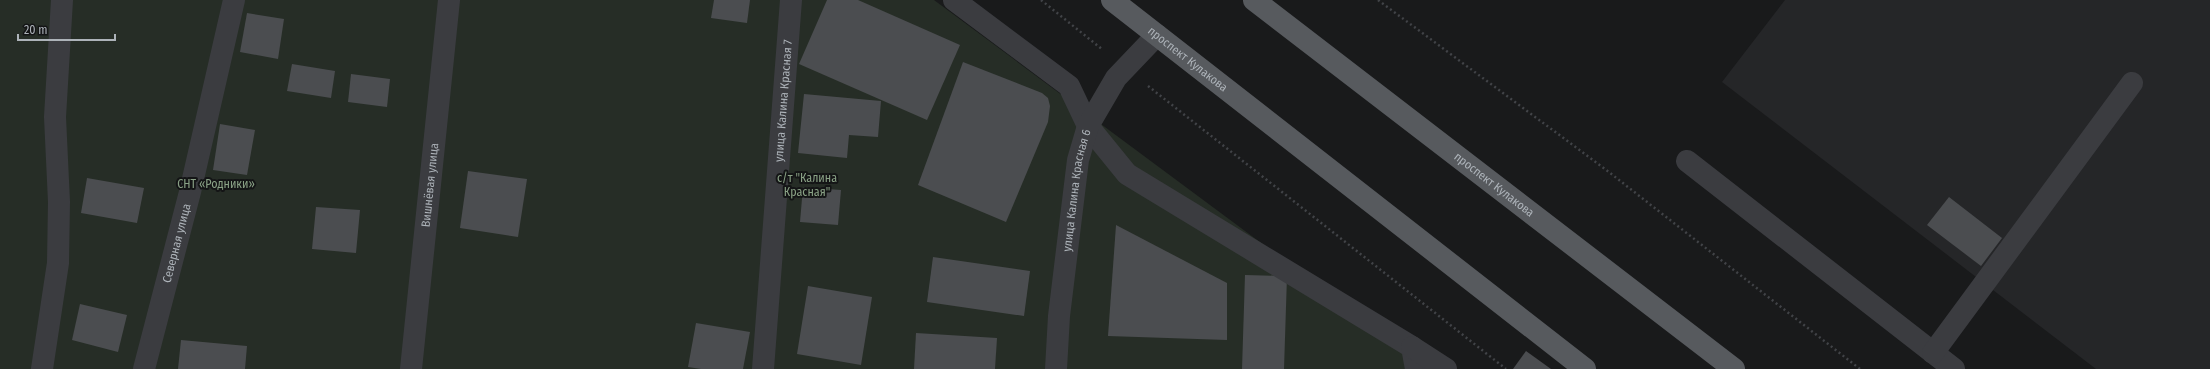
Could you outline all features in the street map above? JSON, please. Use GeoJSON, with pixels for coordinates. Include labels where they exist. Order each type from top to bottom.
{"type":"FeatureCollection","features":[{"type":"Feature","properties":{"kind":"main road","name":"проспект Кулакова"},"geometry":{"type":"LineString","coordinates":[[1112,0],[1585,369]]}},
{"type":"Feature","properties":{"kind":"main road","name":"проспект Кулакова"},"geometry":{"type":"LineString","coordinates":[[1254,0],[1734,369]]}},
{"type":"Feature","properties":{"kind":"street"},"geometry":{"type":"LineString","coordinates":[[42,369],[58,263],[59,202],[55,117],[62,0]]}},
{"type":"Feature","properties":{"kind":"street","name":"Северная улица"},"geometry":{"type":"LineString","coordinates":[[144,369],[190,192],[234,0]]}},
{"type":"Feature","properties":{"kind":"street","name":"Вишнёвая улица"},"geometry":{"type":"LineString","coordinates":[[411,369],[449,0]]}},
{"type":"Feature","properties":{"kind":"street","name":"улица Калина Красная 7"},"geometry":{"type":"LineString","coordinates":[[763,369],[791,0]]}},
{"type":"Feature","properties":{"kind":"street"},"geometry":{"type":"LineString","coordinates":[[954,0],[1069,86],[1088,126],[1127,174],[1446,369]]}},
{"type":"Feature","properties":{"kind":"street","name":"улица Калина Красная 6"},"geometry":{"type":"LineString","coordinates":[[1056,369],[1059,316],[1078,160],[1088,126],[1116,78],[1157,35]]}},
{"type":"Feature","properties":{"kind":"street"},"geometry":{"type":"LineString","coordinates":[[1933,353],[2132,83]]}},
{"type":"Feature","properties":{"kind":"street"},"geometry":{"type":"LineString","coordinates":[[1687,161],[1954,369]]}},
{"type":"Feature","properties":{"kind":"street"},"geometry":{"type":"LineString","coordinates":[[1412,347],[1416,369]]}},
{"type":"Feature","properties":{"kind":"path"},"geometry":{"type":"LineString","coordinates":[[1041,0],[1506,369]]}},
{"type":"Feature","properties":{"kind":"path"},"geometry":{"type":"LineString","coordinates":[[1378,0],[1605,169],[1860,369]]}},
{"type":"Feature","properties":{"kind":"shaded area"},"geometry":{"type":"Polygon","coordinates":[[[1785,0],[2210,0],[2210,369],[2096,369],[1722,82],[1785,0]]]}},
{"type":"Feature","properties":{"kind":"green space","name":"с/т \"Калина Красная\""},"geometry":{"type":"Polygon","coordinates":[[[0,0],[934,0],[1431,369],[0,369],[0,0]]]}},
{"type":"Feature","properties":{"kind":"building"},"geometry":{"type":"Polygon","coordinates":[[[714,0],[750,0],[747,23],[711,18],[714,0]]]}},
{"type":"Feature","properties":{"kind":"building"},"geometry":{"type":"Polygon","coordinates":[[[827,0],[858,0],[960,45],[927,120],[799,64],[827,0]]]}},
{"type":"Feature","properties":{"kind":"building"},"geometry":{"type":"Polygon","coordinates":[[[247,13],[284,19],[278,59],[240,52],[247,13]]]}},
{"type":"Feature","properties":{"kind":"building"},"geometry":{"type":"Polygon","coordinates":[[[963,62],[1042,93],[1048,98],[1050,106],[1048,122],[1006,222],[918,185],[963,62]]]}},
{"type":"Feature","properties":{"kind":"building"},"geometry":{"type":"Polygon","coordinates":[[[292,64],[335,71],[331,98],[287,91],[292,64]]]}},
{"type":"Feature","properties":{"kind":"building"},"geometry":{"type":"Polygon","coordinates":[[[351,74],[390,79],[387,107],[348,102],[351,74]]]}},
{"type":"Feature","properties":{"kind":"building"},"geometry":{"type":"Polygon","coordinates":[[[804,94],[881,101],[878,137],[849,135],[847,158],[798,153],[804,94]]]}},
{"type":"Feature","properties":{"kind":"building"},"geometry":{"type":"Polygon","coordinates":[[[220,124],[255,130],[247,175],[213,170],[220,124]]]}},
{"type":"Feature","properties":{"kind":"building"},"geometry":{"type":"Polygon","coordinates":[[[468,171],[527,179],[518,237],[460,228],[468,171]]]}},
{"type":"Feature","properties":{"kind":"building"},"geometry":{"type":"Polygon","coordinates":[[[87,178],[144,188],[137,223],[81,213],[87,178]]]}},
{"type":"Feature","properties":{"kind":"building"},"geometry":{"type":"Polygon","coordinates":[[[803,187],[841,190],[838,225],[800,222],[803,187]]]}},
{"type":"Feature","properties":{"kind":"building"},"geometry":{"type":"Polygon","coordinates":[[[1949,197],[2002,238],[1981,266],[1927,225],[1949,197]]]}},
{"type":"Feature","properties":{"kind":"building"},"geometry":{"type":"Polygon","coordinates":[[[316,207],[360,210],[356,253],[312,249],[316,207]]]}},
{"type":"Feature","properties":{"kind":"building"},"geometry":{"type":"Polygon","coordinates":[[[1116,225],[1227,283],[1227,340],[1108,336],[1116,225]]]}},
{"type":"Feature","properties":{"kind":"building"},"geometry":{"type":"Polygon","coordinates":[[[933,257],[1030,271],[1024,316],[927,302],[933,257]]]}},
{"type":"Feature","properties":{"kind":"building"},"geometry":{"type":"Polygon","coordinates":[[[1245,275],[1287,276],[1284,369],[1242,369],[1245,275]]]}},
{"type":"Feature","properties":{"kind":"building"},"geometry":{"type":"Polygon","coordinates":[[[808,286],[872,297],[861,365],[797,354],[808,286]]]}},
{"type":"Feature","properties":{"kind":"building"},"geometry":{"type":"Polygon","coordinates":[[[80,304],[127,315],[118,352],[72,340],[80,304]]]}},
{"type":"Feature","properties":{"kind":"building"},"geometry":{"type":"Polygon","coordinates":[[[696,323],[750,332],[743,369],[701,369],[688,367],[696,323]]]}},
{"type":"Feature","properties":{"kind":"building"},"geometry":{"type":"Polygon","coordinates":[[[916,333],[997,338],[995,369],[914,369],[916,333]]]}},
{"type":"Feature","properties":{"kind":"building"},"geometry":{"type":"Polygon","coordinates":[[[181,340],[247,346],[245,369],[178,369],[181,340]]]}},
{"type":"Feature","properties":{"kind":"building"},"geometry":{"type":"Polygon","coordinates":[[[1526,351],[1551,369],[1513,369],[1526,351]]]}},
{"type":"Feature","properties":{"kind":"park label","name":"СНТ «Родники»"},"geometry":{"type":"Point","coordinates":[216,184]}}]}
